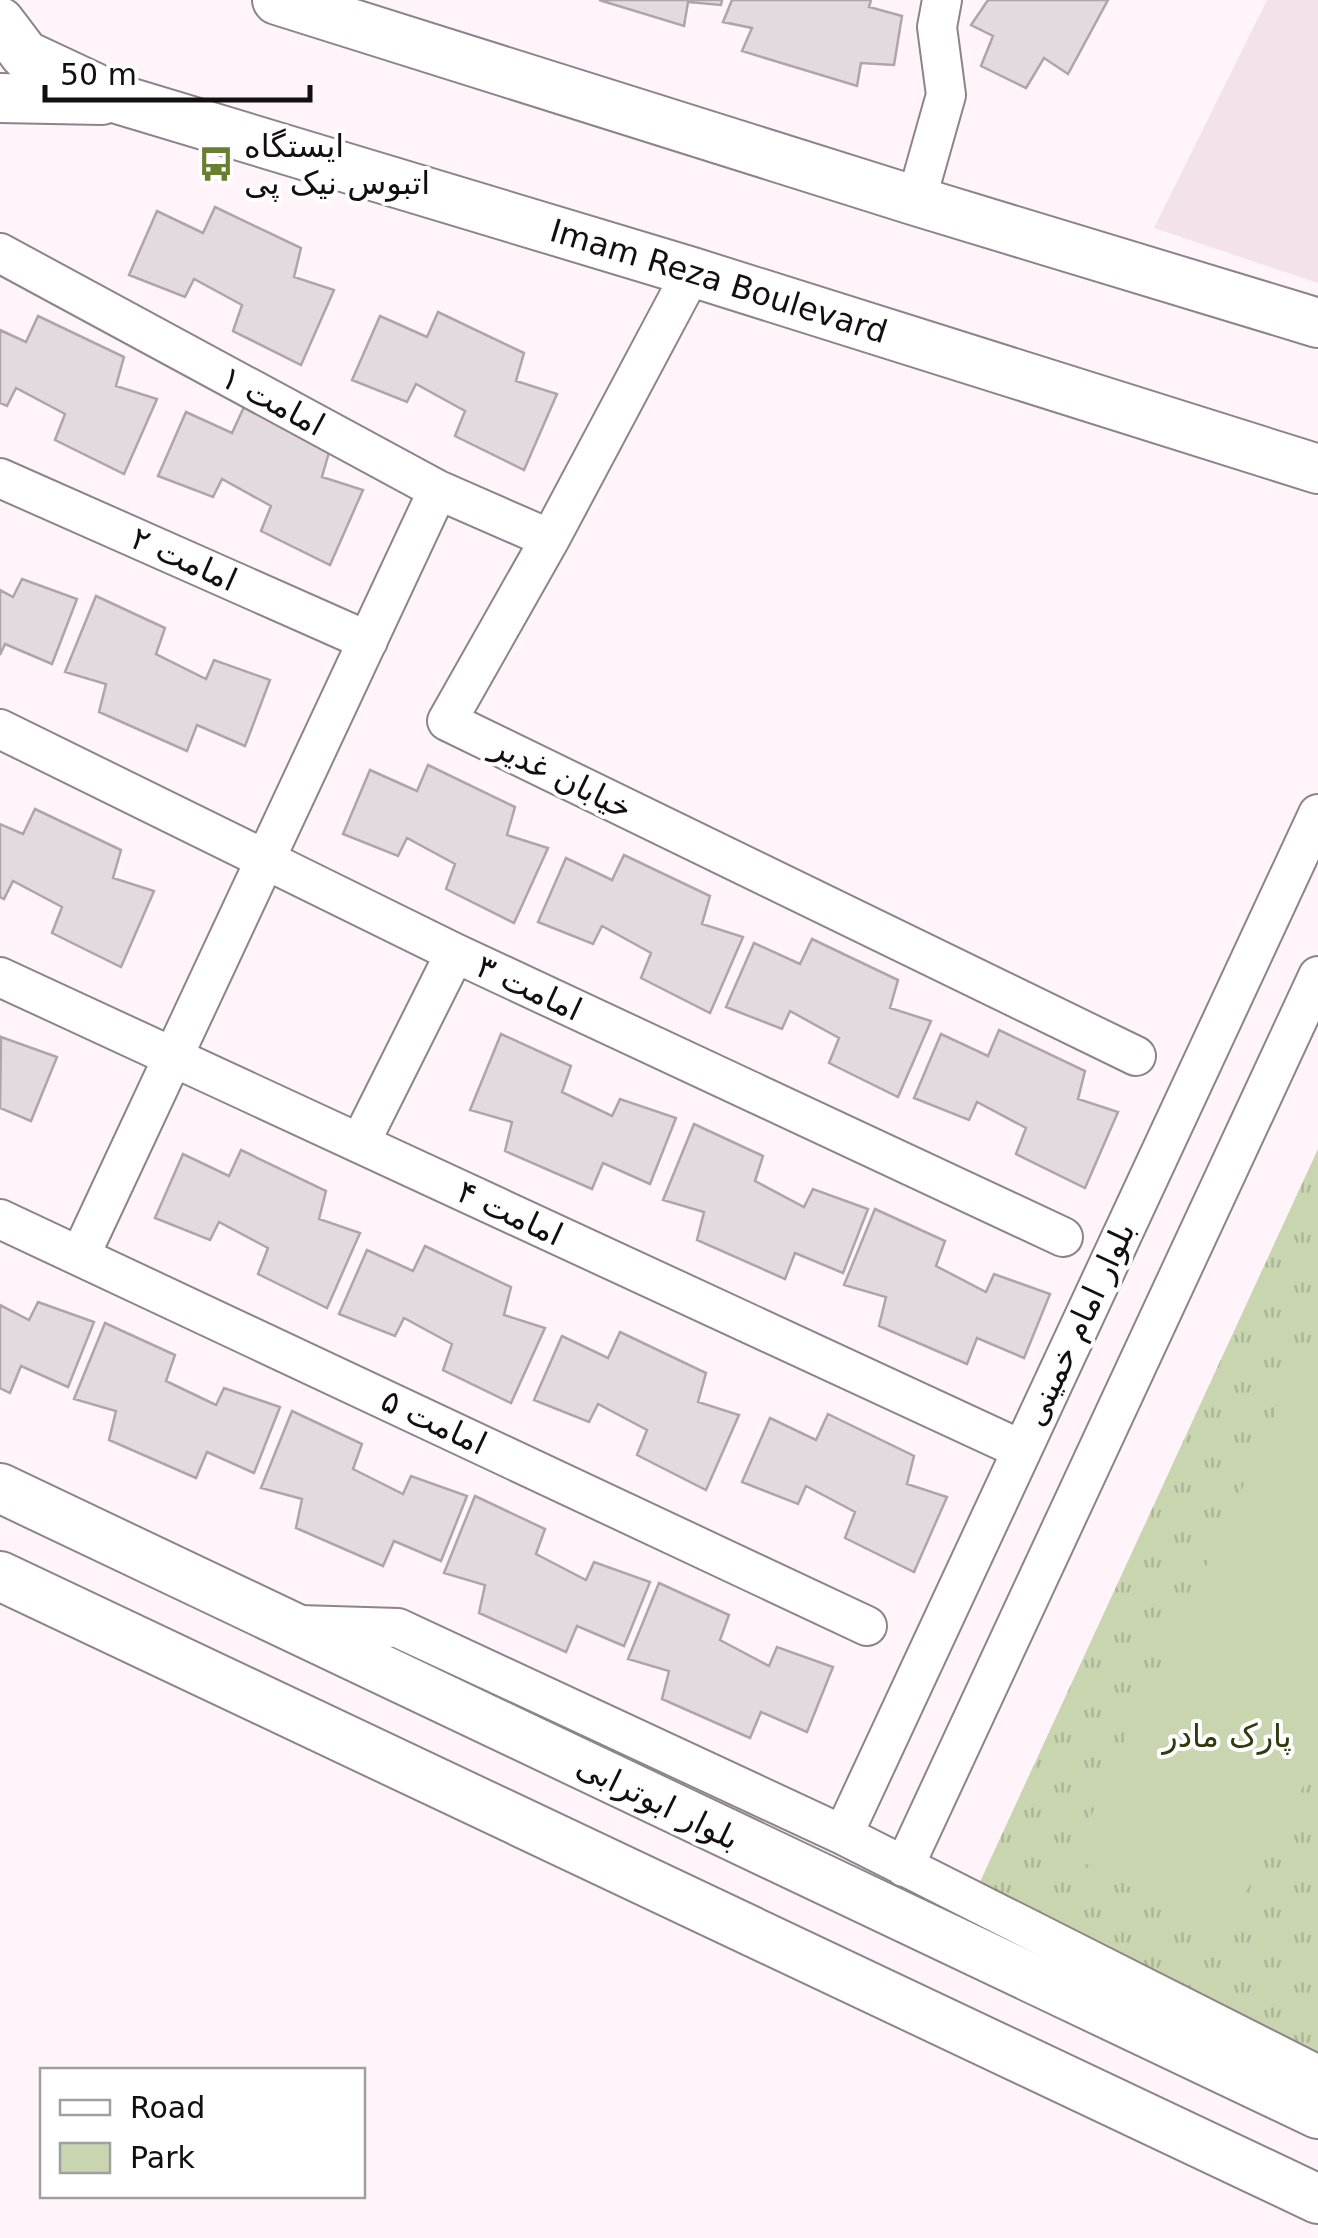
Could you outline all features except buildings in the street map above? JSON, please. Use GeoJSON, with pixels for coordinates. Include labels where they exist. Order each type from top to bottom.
{"type":"FeatureCollection","features":[{"type":"Feature","properties":{"kind":"main road"},"geometry":{"type":"LineString","coordinates":[[278,0],[916,201],[1318,322]]}},
{"type":"Feature","properties":{"kind":"main road"},"geometry":{"type":"LineString","coordinates":[[0,22],[26,54],[120,100]]}},
{"type":"Feature","properties":{"kind":"main road"},"geometry":{"type":"LineString","coordinates":[[0,98],[120,100]]}},
{"type":"Feature","properties":{"kind":"main road","name":"Imam Reza Boulevard"},"geometry":{"type":"LineString","coordinates":[[120,100],[692,272],[1318,469]]}},
{"type":"Feature","properties":{"kind":"main road","name":"بلوار ابوترابی"},"geometry":{"type":"LineString","coordinates":[[0,1488],[1318,2114]]}},
{"type":"Feature","properties":{"kind":"main road"},"geometry":{"type":"LineString","coordinates":[[0,1576],[1318,2199]]}},
{"type":"Feature","properties":{"kind":"street"},"geometry":{"type":"LineString","coordinates":[[916,201],[946,95],[937,26],[942,0]]}},
{"type":"Feature","properties":{"kind":"street","name":"امامت ۱"},"geometry":{"type":"LineString","coordinates":[[0,254],[438,490],[550,539]]}},
{"type":"Feature","properties":{"kind":"street","name":"خیابان غدیر"},"geometry":{"type":"LineString","coordinates":[[692,272],[447,722],[1136,1056]]}},
{"type":"Feature","properties":{"kind":"street","name":"امامت ۲"},"geometry":{"type":"LineString","coordinates":[[0,478],[368,641]]}},
{"type":"Feature","properties":{"kind":"street"},"geometry":{"type":"LineString","coordinates":[[80,1256],[438,490]]}},
{"type":"Feature","properties":{"kind":"street","name":"امامت ۳"},"geometry":{"type":"LineString","coordinates":[[0,729],[455,953],[1063,1237]]}},
{"type":"Feature","properties":{"kind":"street","name":"بلوار امام خمینی"},"geometry":{"type":"LineString","coordinates":[[842,1836],[1020,1450],[1307,866],[1318,814]]}},
{"type":"Feature","properties":{"kind":"street"},"geometry":{"type":"LineString","coordinates":[[360,1143],[455,953]]}},
{"type":"Feature","properties":{"kind":"street"},"geometry":{"type":"LineString","coordinates":[[904,1867],[1318,976]]}},
{"type":"Feature","properties":{"kind":"street","name":"امامت ۴"},"geometry":{"type":"LineString","coordinates":[[0,977],[1020,1450]]}},
{"type":"Feature","properties":{"kind":"street","name":"امامت ۵"},"geometry":{"type":"LineString","coordinates":[[0,1219],[868,1626]]}},
{"type":"Feature","properties":{"kind":"street"},"geometry":{"type":"LineString","coordinates":[[287,1625],[398,1628],[842,1836],[1318,2075]]}},
{"type":"Feature","properties":{"kind":"shaded area"},"geometry":{"type":"Polygon","coordinates":[[[1267,0],[1318,0],[1318,283],[1154,228],[1267,0]]]}},
{"type":"Feature","properties":{"kind":"green space"},"geometry":{"type":"Polygon","coordinates":[[[1318,1149],[1318,2060],[973,1897],[1318,1149]]]}},
{"type":"Feature","properties":{"kind":"green space","name":"پارک مادر"},"geometry":{"type":"Polygon","coordinates":[[[1318,1324],[1318,1759],[1223,1935],[1072,1857],[1318,1324]]]}},
{"type":"Feature","properties":{"kind":"place","name":"ایستگاه اتبوس نیک پی"},"geometry":{"type":"Point","coordinates":[216,164]}}]}
